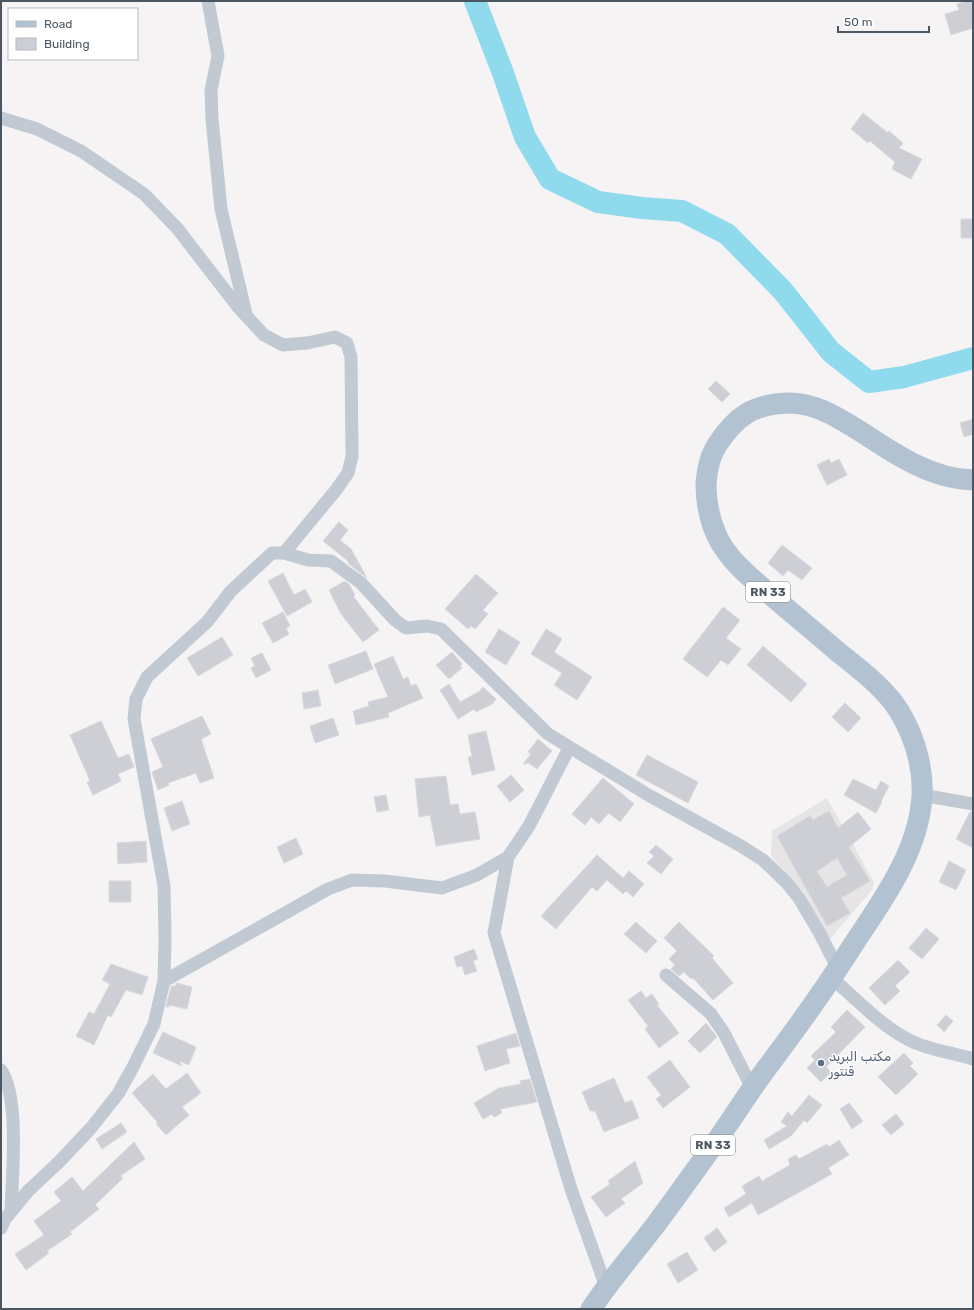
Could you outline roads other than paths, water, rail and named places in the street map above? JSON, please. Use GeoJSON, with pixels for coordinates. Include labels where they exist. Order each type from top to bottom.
{"type":"FeatureCollection","features":[{"type":"Feature","properties":{"kind":"main road","name":"RN 33"},"geometry":{"type":"LineString","coordinates":[[591,1309],[606,1287],[655,1226],[720,1136],[752,1088],[835,974],[889,891],[906,859],[918,826],[922,795],[920,767],[915,746],[900,712],[891,699],[873,681],[759,585],[730,557],[718,539],[709,517],[706,494],[707,472],[712,454],[732,424],[743,416],[759,408],[775,404],[794,403],[814,407],[835,416],[890,451],[922,468],[940,475],[973,480]]}},
{"type":"Feature","properties":{"kind":"street"},"geometry":{"type":"LineString","coordinates":[[208,1],[218,56],[211,90],[212,119],[221,209],[246,316]]}},
{"type":"Feature","properties":{"kind":"street"},"geometry":{"type":"LineString","coordinates":[[1,118],[36,129],[80,151],[144,194],[177,228],[246,316],[264,335],[283,345],[307,343],[335,337],[347,343],[351,357],[352,456],[348,473],[336,490],[284,553]]}},
{"type":"Feature","properties":{"kind":"street"},"geometry":{"type":"LineString","coordinates":[[1,1228],[5,1219],[28,1191],[59,1162],[91,1128],[118,1094],[134,1067],[154,1024],[164,981],[164,886],[134,719],[136,699],[147,678],[207,622],[231,592],[272,553],[284,553],[308,560],[331,561],[361,583],[395,620],[406,628],[428,626],[441,630],[548,734],[650,796],[741,846],[762,860],[786,882],[799,898],[819,932],[835,974],[876,1018],[911,1041],[973,1059]]}},
{"type":"Feature","properties":{"kind":"street"},"geometry":{"type":"LineString","coordinates":[[569,748],[529,826],[508,857],[494,934],[571,1189],[606,1287]]}},
{"type":"Feature","properties":{"kind":"street"},"geometry":{"type":"LineString","coordinates":[[922,795],[973,804]]}},
{"type":"Feature","properties":{"kind":"street"},"geometry":{"type":"LineString","coordinates":[[164,981],[328,889],[352,880],[384,881],[442,888],[476,875],[508,857]]}},
{"type":"Feature","properties":{"kind":"street"},"geometry":{"type":"LineString","coordinates":[[666,975],[711,1014],[724,1033],[752,1088]]}},
{"type":"Feature","properties":{"kind":"street"},"geometry":{"type":"LineString","coordinates":[[1,1070],[9,1088],[13,1116],[11,1212]]}},
{"type":"Feature","properties":{"kind":"waterway"},"geometry":{"type":"LineString","coordinates":[[475,1],[503,73],[525,137],[550,179],[598,202],[642,208],[682,211],[727,234],[783,291],[831,352],[869,382],[904,377],[973,358]]}},
{"type":"Feature","properties":{"kind":"place","name":"مكتب البريد قنتور"},"geometry":{"type":"Point","coordinates":[821,1063]}}]}
